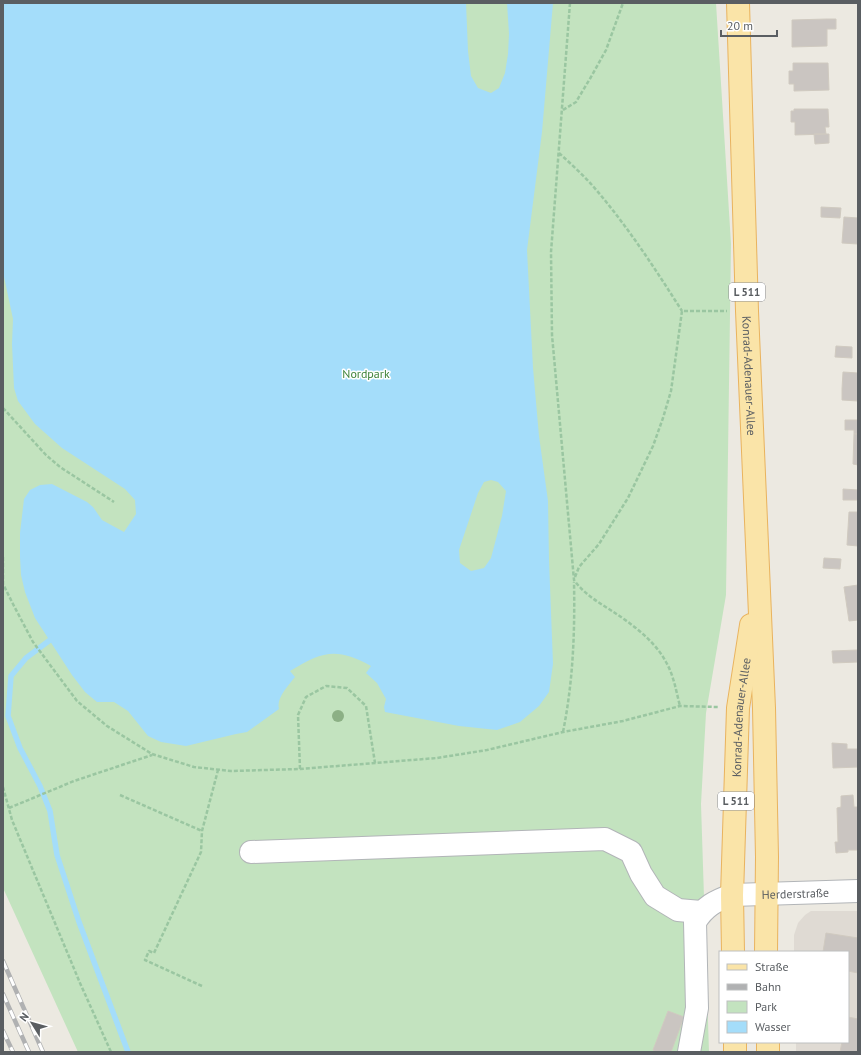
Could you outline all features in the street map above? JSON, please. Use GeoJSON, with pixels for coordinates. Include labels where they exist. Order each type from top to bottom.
{"type":"FeatureCollection","features":[{"type":"Feature","properties":{"kind":"main road","name":"Konrad-Adenauer-Allee"},"geometry":{"type":"LineString","coordinates":[[738,3],[747,311],[764,708],[767,894],[766,951]]}},
{"type":"Feature","properties":{"kind":"main road","name":"Konrad-Adenauer-Allee"},"geometry":{"type":"LineString","coordinates":[[733,951],[732,895],[738,708],[758,580]]}},
{"type":"Feature","properties":{"kind":"street"},"geometry":{"type":"LineString","coordinates":[[251,852],[605,839],[631,852],[641,874],[655,896],[678,910],[701,912]]}},
{"type":"Feature","properties":{"kind":"street","name":"Herderstraße"},"geometry":{"type":"LineString","coordinates":[[732,895],[858,891]]}},
{"type":"Feature","properties":{"kind":"street"},"geometry":{"type":"LineString","coordinates":[[689,1052],[697,1008],[695,922],[701,912],[714,902],[732,895]]}},
{"type":"Feature","properties":{"kind":"path"},"geometry":{"type":"LineString","coordinates":[[563,732],[568,709],[574,660],[574,580],[552,335],[551,252],[570,3]]}},
{"type":"Feature","properties":{"kind":"path"},"geometry":{"type":"LineString","coordinates":[[562,110],[576,102],[591,77],[606,50],[623,3]]}},
{"type":"Feature","properties":{"kind":"path"},"geometry":{"type":"LineString","coordinates":[[559,152],[592,184],[625,226],[648,258],[682,311],[671,391],[653,446],[628,498],[599,544],[579,567],[574,580]]}},
{"type":"Feature","properties":{"kind":"path"},"geometry":{"type":"LineString","coordinates":[[682,311],[747,311]]}},
{"type":"Feature","properties":{"kind":"path"},"geometry":{"type":"LineString","coordinates":[[3,408],[46,455],[60,467],[114,502]]}},
{"type":"Feature","properties":{"kind":"path"},"geometry":{"type":"LineString","coordinates":[[3,557],[3,584],[33,642],[76,701],[107,726],[152,754],[194,766],[231,772],[300,769],[437,758],[487,750],[563,732],[623,721],[680,706],[738,708]]}},
{"type":"Feature","properties":{"kind":"path"},"geometry":{"type":"LineString","coordinates":[[574,580],[585,593],[623,618],[656,648],[666,661],[673,678],[680,706]]}},
{"type":"Feature","properties":{"kind":"path"},"geometry":{"type":"LineString","coordinates":[[300,769],[298,715],[306,697],[326,686],[347,688],[366,706],[375,763]]}},
{"type":"Feature","properties":{"kind":"path"},"geometry":{"type":"LineString","coordinates":[[9,808],[74,781],[152,754]]}},
{"type":"Feature","properties":{"kind":"path"},"geometry":{"type":"LineString","coordinates":[[202,986],[145,960],[149,951],[154,953],[202,852],[202,831],[218,770]]}},
{"type":"Feature","properties":{"kind":"path"},"geometry":{"type":"LineString","coordinates":[[3,787],[15,827],[80,983],[111,1052]]}},
{"type":"Feature","properties":{"kind":"path"},"geometry":{"type":"LineString","coordinates":[[120,795],[202,831]]}},
{"type":"Feature","properties":{"kind":"shaded area"},"geometry":{"type":"Polygon","coordinates":[[[811,911],[858,911],[858,1052],[796,1052],[796,1043],[849,1043],[849,951],[794,951],[794,935],[798,923],[811,911]]]}},
{"type":"Feature","properties":{"kind":"green space","name":"Nordpark"},"geometry":{"type":"Polygon","coordinates":[[[3,3],[716,3],[731,244],[726,595],[706,713],[701,804],[709,1052],[78,1052],[3,888],[3,3]]]}},
{"type":"Feature","properties":{"kind":"water"},"geometry":{"type":"Polygon","coordinates":[[[3,3],[466,3],[468,51],[471,76],[478,88],[491,93],[499,88],[505,73],[509,34],[507,3],[553,3],[542,132],[527,250],[533,368],[539,436],[548,501],[553,664],[549,692],[539,706],[520,722],[497,730],[459,726],[385,712],[384,707],[386,699],[377,683],[366,673],[371,666],[359,660],[339,654],[330,654],[311,659],[290,671],[295,677],[281,696],[279,701],[279,709],[247,732],[186,746],[161,742],[148,736],[128,711],[114,702],[97,702],[85,692],[72,675],[35,618],[25,592],[21,575],[20,557],[20,533],[24,499],[30,490],[40,485],[52,484],[87,502],[93,507],[102,520],[124,532],[136,514],[135,500],[125,489],[62,448],[35,424],[18,401],[14,388],[12,344],[13,319],[3,272],[3,3]],[[491,480],[484,482],[478,493],[459,550],[460,563],[471,571],[484,568],[491,558],[502,516],[506,491],[498,482],[491,480]]]}},
{"type":"Feature","properties":{"kind":"building"},"geometry":{"type":"Polygon","coordinates":[[[836,19],[836,29],[827,29],[827,46],[792,47],[792,20],[836,19]]]}},
{"type":"Feature","properties":{"kind":"building"},"geometry":{"type":"Polygon","coordinates":[[[793,63],[828,63],[829,90],[794,91],[794,84],[789,84],[789,71],[793,71],[793,63]]]}},
{"type":"Feature","properties":{"kind":"building"},"geometry":{"type":"Polygon","coordinates":[[[794,109],[828,109],[829,127],[825,127],[826,134],[795,135],[795,122],[791,122],[791,111],[794,111],[794,109]]]}},
{"type":"Feature","properties":{"kind":"building"},"geometry":{"type":"Polygon","coordinates":[[[814,134],[829,134],[829,143],[815,144],[814,134]]]}},
{"type":"Feature","properties":{"kind":"building"},"geometry":{"type":"Polygon","coordinates":[[[821,207],[841,208],[840,218],[821,217],[821,207]]]}},
{"type":"Feature","properties":{"kind":"building"},"geometry":{"type":"Polygon","coordinates":[[[844,217],[858,218],[858,244],[842,243],[844,217]]]}},
{"type":"Feature","properties":{"kind":"building"},"geometry":{"type":"Polygon","coordinates":[[[836,346],[852,347],[852,358],[835,357],[836,346]]]}},
{"type":"Feature","properties":{"kind":"building"},"geometry":{"type":"Polygon","coordinates":[[[843,372],[858,373],[858,401],[842,400],[843,372]]]}},
{"type":"Feature","properties":{"kind":"building"},"geometry":{"type":"Polygon","coordinates":[[[845,420],[858,420],[858,434],[854,434],[854,430],[845,430],[845,420]]]}},
{"type":"Feature","properties":{"kind":"building"},"geometry":{"type":"Polygon","coordinates":[[[854,434],[858,434],[858,465],[853,464],[854,434]]]}},
{"type":"Feature","properties":{"kind":"building"},"geometry":{"type":"Polygon","coordinates":[[[843,489],[858,490],[858,500],[843,500],[843,489]]]}},
{"type":"Feature","properties":{"kind":"building"},"geometry":{"type":"Polygon","coordinates":[[[849,512],[858,512],[858,546],[847,545],[849,512]]]}},
{"type":"Feature","properties":{"kind":"building"},"geometry":{"type":"Polygon","coordinates":[[[824,558],[841,559],[840,569],[823,568],[824,558]]]}},
{"type":"Feature","properties":{"kind":"building"},"geometry":{"type":"Polygon","coordinates":[[[858,585],[858,620],[849,621],[844,587],[858,585]]]}},
{"type":"Feature","properties":{"kind":"building"},"geometry":{"type":"Polygon","coordinates":[[[858,650],[858,662],[833,663],[832,651],[858,650]]]}},
{"type":"Feature","properties":{"kind":"building"},"geometry":{"type":"Polygon","coordinates":[[[832,743],[847,744],[847,749],[858,749],[858,767],[833,768],[832,743]]]}},
{"type":"Feature","properties":{"kind":"building"},"geometry":{"type":"Polygon","coordinates":[[[853,795],[854,807],[858,807],[858,850],[848,850],[848,852],[836,853],[835,842],[838,842],[837,808],[841,807],[841,796],[853,795]]]}},
{"type":"Feature","properties":{"kind":"building"},"geometry":{"type":"Polygon","coordinates":[[[826,933],[858,938],[858,973],[849,971],[849,951],[823,951],[826,933]]]}},
{"type":"Feature","properties":{"kind":"building"},"geometry":{"type":"Polygon","coordinates":[[[668,1011],[684,1017],[671,1052],[656,1052],[653,1050],[668,1011]]]}},
{"type":"Feature","properties":{"kind":"building"},"geometry":{"type":"Polygon","coordinates":[[[849,1017],[858,1019],[858,1052],[840,1052],[842,1043],[849,1043],[849,1017]]]}},
{"type":"Feature","properties":{"kind":"waterway"},"geometry":{"type":"LineString","coordinates":[[50,640],[26,658],[11,676],[8,716],[20,748],[40,786],[50,811],[57,855],[79,922],[128,1052]]}},
{"type":"Feature","properties":{"kind":"railway"},"geometry":{"type":"LineString","coordinates":[[3,961],[43,1052]]}},
{"type":"Feature","properties":{"kind":"railway"},"geometry":{"type":"LineString","coordinates":[[3,994],[29,1052]]}},
{"type":"Feature","properties":{"kind":"railway"},"geometry":{"type":"LineString","coordinates":[[3,1031],[13,1052]]}}]}
